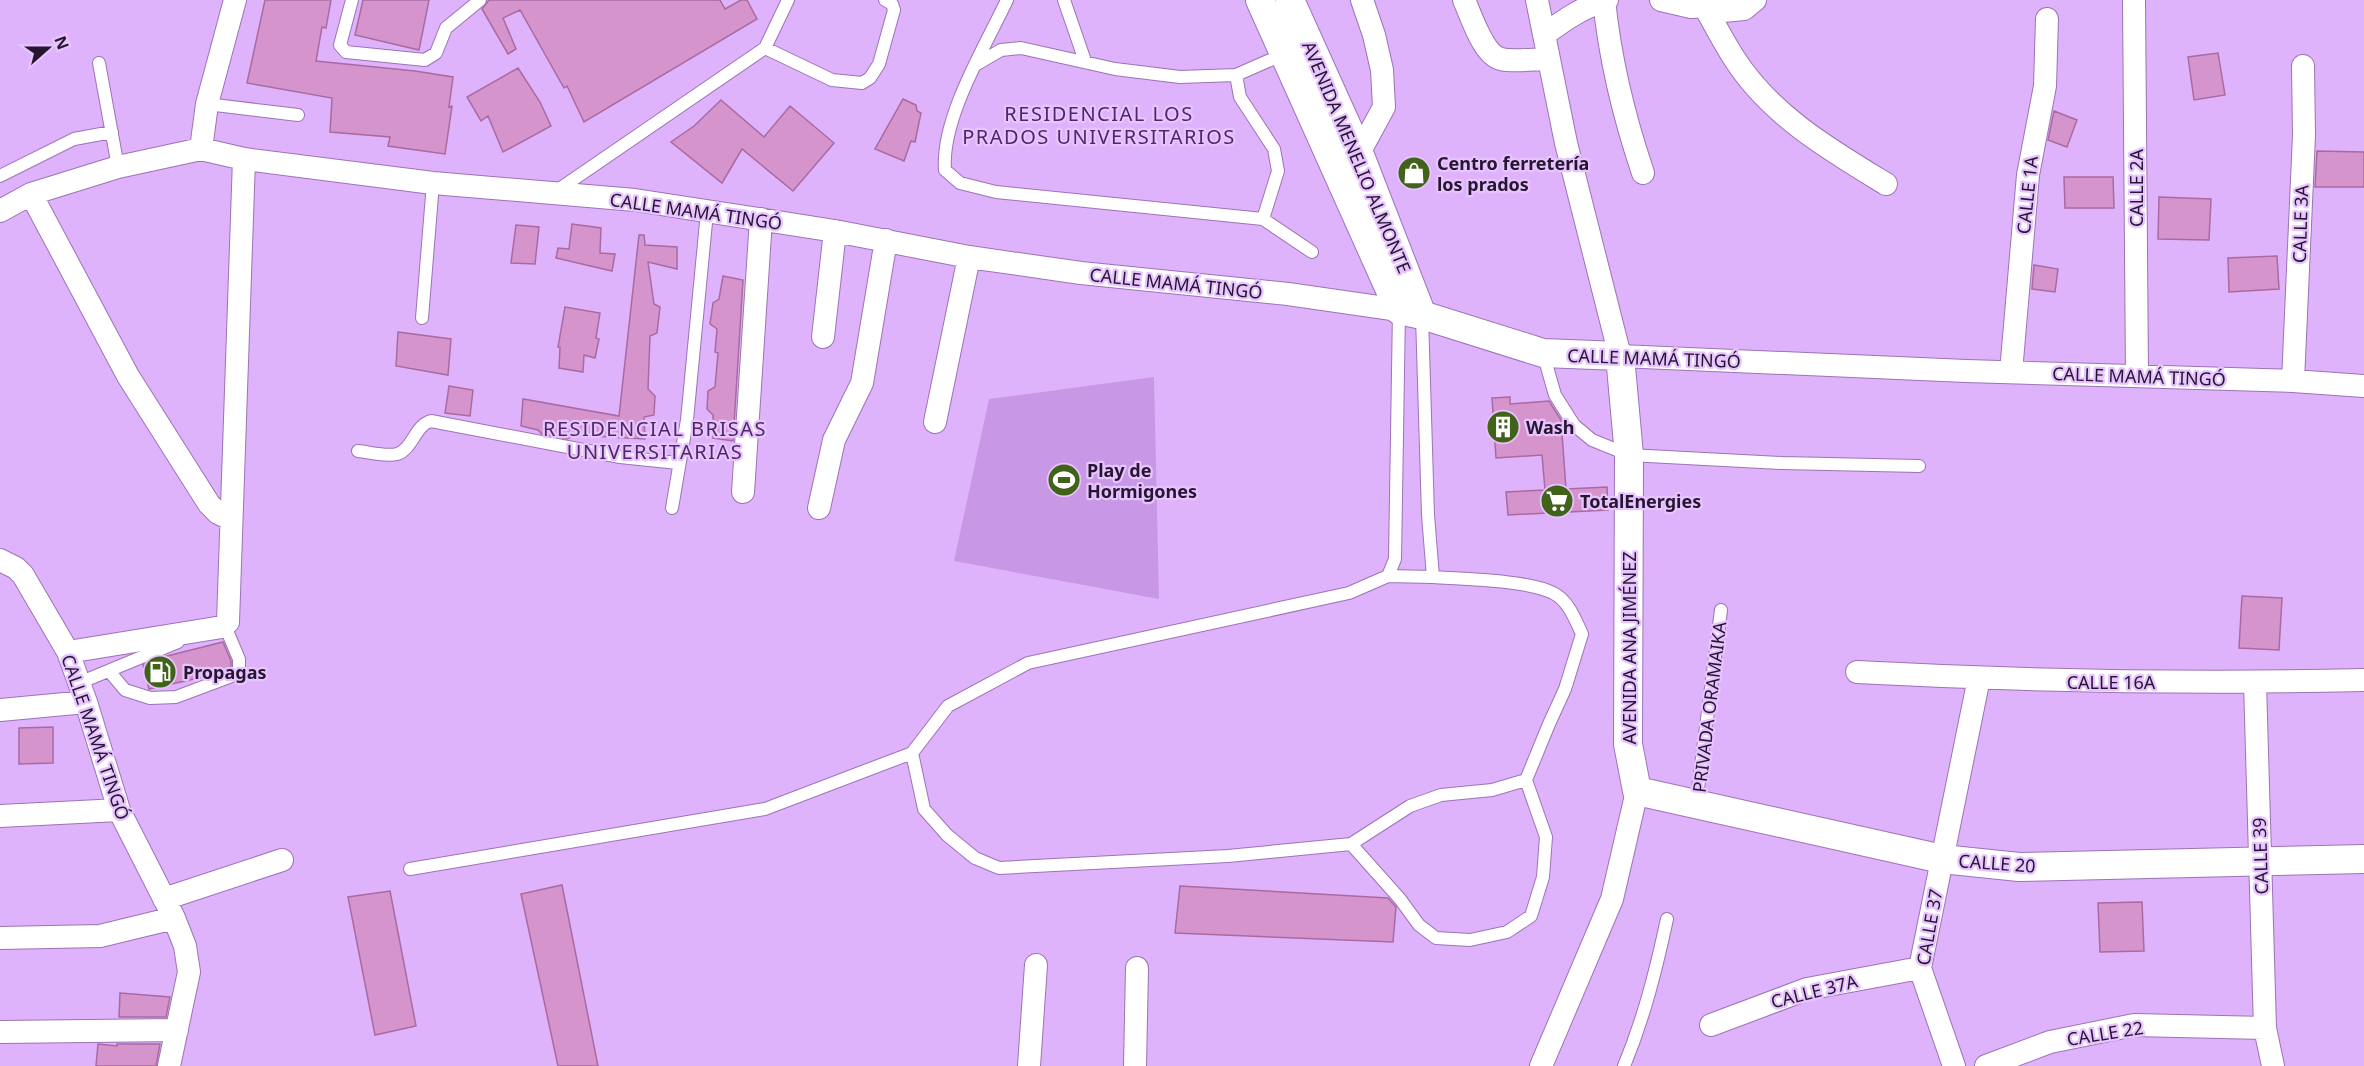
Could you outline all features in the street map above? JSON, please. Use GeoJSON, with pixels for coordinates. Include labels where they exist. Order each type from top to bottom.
{"type":"FeatureCollection","features":[{"type":"Feature","properties":{"kind":"street"},"geometry":{"type":"LineString","coordinates":[[201,149],[207,104],[235,0]]}},
{"type":"Feature","properties":{"kind":"street","name":"AVENIDA MENELIO ALMONTE"},"geometry":{"type":"LineString","coordinates":[[1260,0],[1411,312]]}},
{"type":"Feature","properties":{"kind":"street","name":"AVENIDA MENELIO ALMONTE"},"geometry":{"type":"LineString","coordinates":[[1290,0],[1359,153],[1411,312]]}},
{"type":"Feature","properties":{"kind":"street"},"geometry":{"type":"LineString","coordinates":[[1359,153],[1383,107],[1380,61],[1362,0]]}},
{"type":"Feature","properties":{"kind":"street"},"geometry":{"type":"LineString","coordinates":[[1464,0],[1491,54],[1501,59],[1548,59]]}},
{"type":"Feature","properties":{"kind":"street"},"geometry":{"type":"LineString","coordinates":[[1536,0],[1566,144],[1620,356]]}},
{"type":"Feature","properties":{"kind":"street"},"geometry":{"type":"LineString","coordinates":[[1544,35],[1570,16],[1605,0],[1607,29],[1624,113],[1643,173]]}},
{"type":"Feature","properties":{"kind":"street"},"geometry":{"type":"LineString","coordinates":[[1661,0],[1691,7],[1704,3],[1723,11],[1744,9],[1755,0]]}},
{"type":"Feature","properties":{"kind":"street","name":"CALLE 2A"},"geometry":{"type":"LineString","coordinates":[[2134,0],[2138,376]]}},
{"type":"Feature","properties":{"kind":"street"},"geometry":{"type":"LineString","coordinates":[[1704,3],[1734,58],[1752,82],[1786,118],[1822,144],[1886,184]]}},
{"type":"Feature","properties":{"kind":"street","name":"CALLE 1A"},"geometry":{"type":"LineString","coordinates":[[2011,372],[2028,175],[2045,86],[2047,20]]}},
{"type":"Feature","properties":{"kind":"street","name":"CALLE 3A"},"geometry":{"type":"LineString","coordinates":[[2293,381],[2304,135],[2303,66]]}},
{"type":"Feature","properties":{"kind":"street","name":"CALLE MAMÁ TINGÓ"},"geometry":{"type":"LineString","coordinates":[[0,211],[31,194],[118,167],[201,149],[244,159],[433,183],[635,200],[835,231],[969,257],[1082,273],[1288,294],[1411,312],[1543,353],[2293,381],[2364,387]]}},
{"type":"Feature","properties":{"kind":"street"},"geometry":{"type":"LineString","coordinates":[[68,652],[216,628],[228,622],[244,159]]}},
{"type":"Feature","properties":{"kind":"street"},"geometry":{"type":"LineString","coordinates":[[31,194],[128,376],[209,504],[218,513],[230,519]]}},
{"type":"Feature","properties":{"kind":"street"},"geometry":{"type":"LineString","coordinates":[[743,492],[760,219]]}},
{"type":"Feature","properties":{"kind":"street"},"geometry":{"type":"LineString","coordinates":[[823,338],[835,231]]}},
{"type":"Feature","properties":{"kind":"street"},"geometry":{"type":"LineString","coordinates":[[819,508],[834,440],[862,383],[886,240]]}},
{"type":"Feature","properties":{"kind":"street"},"geometry":{"type":"LineString","coordinates":[[935,422],[969,257]]}},
{"type":"Feature","properties":{"kind":"street","name":"AVENIDA ANA JIMÉNEZ"},"geometry":{"type":"LineString","coordinates":[[1541,1066],[1612,899],[1637,791],[1628,744],[1629,455],[1620,356]]}},
{"type":"Feature","properties":{"kind":"street","name":"CALLE MAMÁ TINGÓ"},"geometry":{"type":"LineString","coordinates":[[0,560],[8,562],[23,575],[68,652],[83,692],[119,810],[185,946],[189,972],[169,1066]]}},
{"type":"Feature","properties":{"kind":"street","name":"CALLE 16A"},"geometry":{"type":"LineString","coordinates":[[1857,672],[2066,682],[2255,683],[2364,680]]}},
{"type":"Feature","properties":{"kind":"street","name":"CALLE 37"},"geometry":{"type":"LineString","coordinates":[[1954,1066],[1920,968],[1979,678]]}},
{"type":"Feature","properties":{"kind":"street","name":"CALLE 39"},"geometry":{"type":"LineString","coordinates":[[2255,683],[2265,1028],[2273,1066]]}},
{"type":"Feature","properties":{"kind":"street"},"geometry":{"type":"LineString","coordinates":[[0,710],[83,692]]}},
{"type":"Feature","properties":{"kind":"street","name":"CALLE 20"},"geometry":{"type":"LineString","coordinates":[[1637,791],[1942,859],[2019,867],[2364,859]]}},
{"type":"Feature","properties":{"kind":"street"},"geometry":{"type":"LineString","coordinates":[[0,816],[119,810]]}},
{"type":"Feature","properties":{"kind":"street"},"geometry":{"type":"LineString","coordinates":[[0,938],[100,936],[282,860]]}},
{"type":"Feature","properties":{"kind":"street"},"geometry":{"type":"LineString","coordinates":[[1029,1066],[1036,965]]}},
{"type":"Feature","properties":{"kind":"street"},"geometry":{"type":"LineString","coordinates":[[1134,1066],[1137,968]]}},
{"type":"Feature","properties":{"kind":"street","name":"CALLE 37A"},"geometry":{"type":"LineString","coordinates":[[1711,1025],[1807,989],[1920,968]]}},
{"type":"Feature","properties":{"kind":"street","name":"CALLE 22"},"geometry":{"type":"LineString","coordinates":[[1986,1066],[2050,1042],[2134,1024],[2265,1028]]}},
{"type":"Feature","properties":{"kind":"street"},"geometry":{"type":"LineString","coordinates":[[0,1032],[177,1030]]}},
{"type":"Feature","properties":{"kind":"lane"},"geometry":{"type":"LineString","coordinates":[[352,0],[340,45],[341,49],[346,52],[425,60],[436,53],[446,28],[480,0]]}},
{"type":"Feature","properties":{"kind":"lane"},"geometry":{"type":"LineString","coordinates":[[552,194],[765,48],[788,0]]}},
{"type":"Feature","properties":{"kind":"lane"},"geometry":{"type":"LineString","coordinates":[[765,48],[832,80],[862,83],[870,78],[879,64],[885,43],[894,10],[892,4],[885,0]]}},
{"type":"Feature","properties":{"kind":"lane"},"geometry":{"type":"LineString","coordinates":[[1006,0],[964,87],[944,156],[945,170],[960,183],[996,192],[1263,219],[1312,252]]}},
{"type":"Feature","properties":{"kind":"lane"},"geometry":{"type":"LineString","coordinates":[[1064,0],[1085,61]]}},
{"type":"Feature","properties":{"kind":"lane"},"geometry":{"type":"LineString","coordinates":[[976,65],[1001,50],[1021,48],[1115,69],[1180,77],[1236,75],[1285,54]]}},
{"type":"Feature","properties":{"kind":"lane"},"geometry":{"type":"LineString","coordinates":[[99,63],[118,167]]}},
{"type":"Feature","properties":{"kind":"lane"},"geometry":{"type":"LineString","coordinates":[[1236,75],[1240,97],[1274,149],[1278,171],[1263,219]]}},
{"type":"Feature","properties":{"kind":"lane"},"geometry":{"type":"LineString","coordinates":[[207,104],[298,115]]}},
{"type":"Feature","properties":{"kind":"lane"},"geometry":{"type":"LineString","coordinates":[[0,176],[74,139],[112,132]]}},
{"type":"Feature","properties":{"kind":"lane"},"geometry":{"type":"LineString","coordinates":[[422,318],[433,183]]}},
{"type":"Feature","properties":{"kind":"lane"},"geometry":{"type":"LineString","coordinates":[[672,507],[687,420],[707,212]]}},
{"type":"Feature","properties":{"kind":"lane"},"geometry":{"type":"LineString","coordinates":[[1388,576],[1395,559],[1411,312]]}},
{"type":"Feature","properties":{"kind":"lane"},"geometry":{"type":"LineString","coordinates":[[1411,312],[1426,461],[1433,577]]}},
{"type":"Feature","properties":{"kind":"lane"},"geometry":{"type":"LineString","coordinates":[[1543,353],[1556,395],[1574,425],[1592,440],[1629,455],[1782,463],[1919,466]]}},
{"type":"Feature","properties":{"kind":"lane"},"geometry":{"type":"LineString","coordinates":[[358,451],[394,455],[400,453],[414,439],[423,425],[431,421],[620,457],[678,463]]}},
{"type":"Feature","properties":{"kind":"lane"},"geometry":{"type":"LineString","coordinates":[[410,869],[765,809],[912,753],[948,706],[1028,663],[1349,593],[1388,576],[1433,577],[1524,585],[1554,593],[1571,610],[1582,634],[1565,689],[1526,780],[1546,837],[1543,877],[1530,916],[1507,932],[1470,940],[1436,938],[1419,925],[1400,899],[1352,844]]}},
{"type":"Feature","properties":{"kind":"lane","name":"PRIVADA ORAMAIKA"},"geometry":{"type":"LineString","coordinates":[[1696,804],[1721,610]]}},
{"type":"Feature","properties":{"kind":"lane"},"geometry":{"type":"LineString","coordinates":[[83,692],[109,671],[216,628],[239,659],[238,669],[232,676],[176,697],[150,698],[125,690],[109,671]]}},
{"type":"Feature","properties":{"kind":"lane"},"geometry":{"type":"LineString","coordinates":[[912,753],[924,808],[947,835],[975,858],[999,868],[1228,856],[1352,844],[1410,806],[1441,795],[1492,790],[1526,780]]}},
{"type":"Feature","properties":{"kind":"lane"},"geometry":{"type":"LineString","coordinates":[[1624,1066],[1639,1030],[1655,975],[1667,919]]}},
{"type":"Feature","properties":{"kind":"shaded area","name":"Play de Hormigones"},"geometry":{"type":"Polygon","coordinates":[[[1154,377],[1159,599],[954,561],[989,399],[1154,377]]]}},
{"type":"Feature","properties":{"kind":"building"},"geometry":{"type":"Polygon","coordinates":[[[265,0],[331,0],[326,28],[322,27],[316,61],[453,77],[449,107],[452,106],[445,154],[388,146],[390,137],[330,132],[332,98],[247,83],[265,0]]]}},
{"type":"Feature","properties":{"kind":"building"},"geometry":{"type":"Polygon","coordinates":[[[363,0],[429,0],[419,50],[355,35],[363,0]]]}},
{"type":"Feature","properties":{"kind":"building"},"geometry":{"type":"Polygon","coordinates":[[[489,0],[720,0],[725,9],[741,0],[747,0],[757,19],[584,122],[567,86],[564,88],[520,10],[503,18],[516,49],[508,54],[482,9],[489,0]]]}},
{"type":"Feature","properties":{"kind":"building"},"geometry":{"type":"Polygon","coordinates":[[[2218,53],[2225,95],[2194,100],[2188,57],[2218,53]]]}},
{"type":"Feature","properties":{"kind":"building"},"geometry":{"type":"Polygon","coordinates":[[[518,68],[540,102],[551,126],[503,152],[488,116],[481,121],[467,97],[518,68]]]}},
{"type":"Feature","properties":{"kind":"building"},"geometry":{"type":"Polygon","coordinates":[[[903,99],[916,105],[917,111],[921,113],[915,142],[911,141],[904,161],[875,149],[903,99]]]}},
{"type":"Feature","properties":{"kind":"building"},"geometry":{"type":"Polygon","coordinates":[[[721,100],[764,137],[790,106],[834,143],[793,191],[742,149],[722,183],[671,142],[694,126],[721,100]]]}},
{"type":"Feature","properties":{"kind":"building"},"geometry":{"type":"Polygon","coordinates":[[[2054,111],[2077,120],[2067,147],[2048,140],[2054,111]]]}},
{"type":"Feature","properties":{"kind":"building"},"geometry":{"type":"Polygon","coordinates":[[[2317,151],[2364,152],[2364,187],[2315,187],[2317,151]]]}},
{"type":"Feature","properties":{"kind":"building"},"geometry":{"type":"Polygon","coordinates":[[[2064,177],[2113,177],[2114,208],[2065,208],[2064,177]]]}},
{"type":"Feature","properties":{"kind":"building"},"geometry":{"type":"Polygon","coordinates":[[[2159,197],[2211,199],[2209,240],[2158,239],[2159,197]]]}},
{"type":"Feature","properties":{"kind":"building"},"geometry":{"type":"Polygon","coordinates":[[[572,224],[601,228],[600,253],[615,254],[612,271],[556,258],[558,248],[569,249],[572,224]]]}},
{"type":"Feature","properties":{"kind":"building"},"geometry":{"type":"Polygon","coordinates":[[[516,225],[539,227],[535,264],[511,263],[516,225]]]}},
{"type":"Feature","properties":{"kind":"building"},"geometry":{"type":"Polygon","coordinates":[[[639,235],[644,235],[645,245],[677,247],[677,269],[648,262],[654,304],[660,307],[657,333],[650,336],[648,389],[655,396],[654,415],[644,417],[645,439],[574,435],[567,439],[542,434],[538,430],[521,426],[523,399],[619,416],[639,235]]]}},
{"type":"Feature","properties":{"kind":"building"},"geometry":{"type":"Polygon","coordinates":[[[2277,256],[2279,289],[2229,292],[2228,258],[2277,256]]]}},
{"type":"Feature","properties":{"kind":"building"},"geometry":{"type":"Polygon","coordinates":[[[2034,265],[2058,269],[2055,292],[2032,289],[2034,265]]]}},
{"type":"Feature","properties":{"kind":"building"},"geometry":{"type":"Polygon","coordinates":[[[723,276],[743,280],[733,441],[713,438],[713,415],[707,409],[708,391],[715,387],[718,353],[715,352],[717,329],[710,324],[713,303],[719,299],[723,276]]]}},
{"type":"Feature","properties":{"kind":"building"},"geometry":{"type":"Polygon","coordinates":[[[565,307],[600,313],[596,338],[599,339],[595,358],[584,355],[583,372],[559,368],[560,347],[558,347],[565,307]]]}},
{"type":"Feature","properties":{"kind":"building"},"geometry":{"type":"Polygon","coordinates":[[[398,332],[451,339],[448,375],[396,366],[398,332]]]}},
{"type":"Feature","properties":{"kind":"building"},"geometry":{"type":"Polygon","coordinates":[[[449,386],[473,390],[470,416],[445,413],[449,386]]]}},
{"type":"Feature","properties":{"kind":"building"},"geometry":{"type":"Polygon","coordinates":[[[1510,397],[1510,404],[1549,401],[1561,420],[1566,489],[1607,487],[1608,510],[1508,515],[1506,492],[1545,490],[1542,455],[1496,458],[1492,398],[1510,397]]]}},
{"type":"Feature","properties":{"kind":"building"},"geometry":{"type":"Polygon","coordinates":[[[2242,596],[2282,598],[2279,650],[2239,648],[2242,596]]]}},
{"type":"Feature","properties":{"kind":"building"},"geometry":{"type":"Polygon","coordinates":[[[223,642],[231,661],[231,666],[227,669],[212,675],[149,689],[143,665],[167,656],[223,642]]]}},
{"type":"Feature","properties":{"kind":"building"},"geometry":{"type":"Polygon","coordinates":[[[53,727],[53,763],[19,764],[19,728],[53,727]]]}},
{"type":"Feature","properties":{"kind":"building"},"geometry":{"type":"Polygon","coordinates":[[[562,885],[598,1066],[558,1066],[521,894],[562,885]]]}},
{"type":"Feature","properties":{"kind":"building"},"geometry":{"type":"Polygon","coordinates":[[[1180,886],[1388,898],[1396,907],[1393,942],[1175,933],[1180,886]]]}},
{"type":"Feature","properties":{"kind":"building"},"geometry":{"type":"Polygon","coordinates":[[[390,891],[416,1026],[375,1035],[348,897],[390,891]]]}},
{"type":"Feature","properties":{"kind":"building"},"geometry":{"type":"Polygon","coordinates":[[[2142,902],[2144,951],[2100,952],[2098,903],[2142,902]]]}},
{"type":"Feature","properties":{"kind":"building"},"geometry":{"type":"Polygon","coordinates":[[[120,993],[170,997],[166,1017],[119,1017],[120,993]]]}},
{"type":"Feature","properties":{"kind":"building"},"geometry":{"type":"Polygon","coordinates":[[[98,1044],[117,1046],[117,1044],[160,1044],[156,1066],[96,1066],[98,1044]]]}},
{"type":"Feature","properties":{"kind":"place","name":"Centro ferretería los prados"},"geometry":{"type":"Point","coordinates":[1414,173]}},
{"type":"Feature","properties":{"kind":"place","name":"Wash"},"geometry":{"type":"Point","coordinates":[1503,427]}},
{"type":"Feature","properties":{"kind":"place","name":"Play de Hormigones"},"geometry":{"type":"Point","coordinates":[1064,480]}},
{"type":"Feature","properties":{"kind":"place","name":"TotalEnergies"},"geometry":{"type":"Point","coordinates":[1557,501]}},
{"type":"Feature","properties":{"kind":"place","name":"Propagas"},"geometry":{"type":"Point","coordinates":[160,672]}},
{"type":"Feature","properties":{"kind":"district","name":"RESIDENCIAL LOS PRADOS UNIVERSITARIOS"},"geometry":{"type":"Point","coordinates":[1099,124]}},
{"type":"Feature","properties":{"kind":"district","name":"RESIDENCIAL BRISAS UNIVERSITARIAS"},"geometry":{"type":"Point","coordinates":[655,440]}}]}
